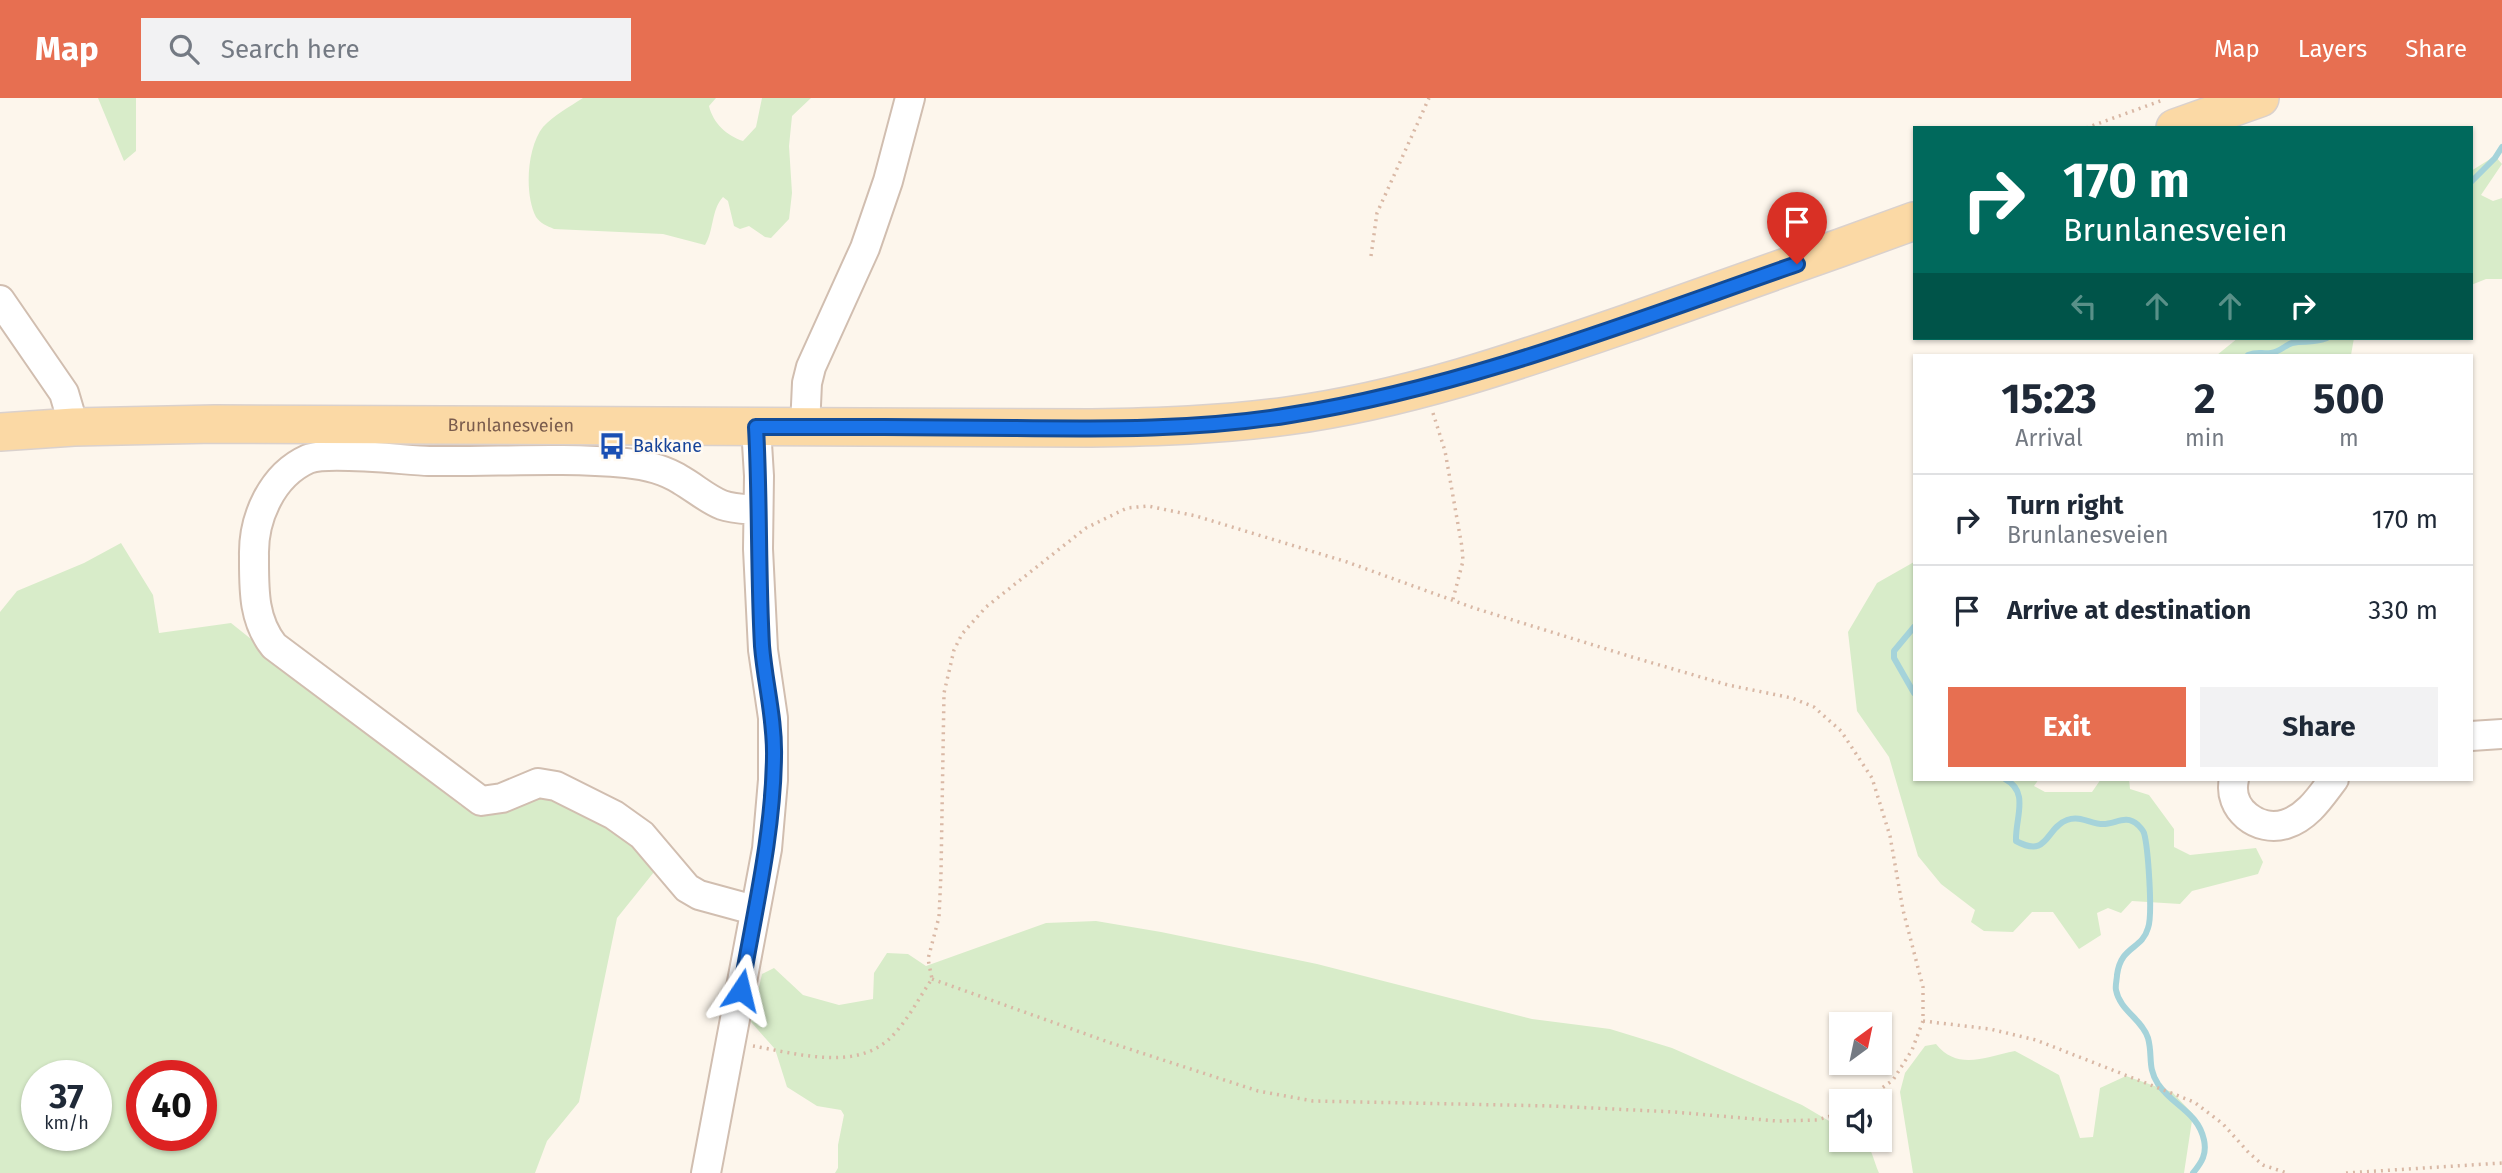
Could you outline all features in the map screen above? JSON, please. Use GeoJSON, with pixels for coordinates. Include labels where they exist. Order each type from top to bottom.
{"type":"FeatureCollection","features":[{"type":"Feature","properties":{"kind":"main road"},"geometry":{"type":"LineString","coordinates":[[2181,126],[2260,98]]}},
{"type":"Feature","properties":{"kind":"main road","name":"Brunlanesveien"},"geometry":{"type":"LineString","coordinates":[[0,432],[74,427],[215,424],[1091,428],[1224,423],[1289,416],[1424,388],[1579,340],[1913,221]]}},
{"type":"Feature","properties":{"kind":"street"},"geometry":{"type":"LineString","coordinates":[[804,427],[807,383],[811,368],[865,248],[888,181],[910,98]]}},
{"type":"Feature","properties":{"kind":"street"},"geometry":{"type":"LineString","coordinates":[[0,300],[64,393],[74,427]]}},
{"type":"Feature","properties":{"kind":"street"},"geometry":{"type":"LineString","coordinates":[[706,1173],[785,755],[773,718],[763,649],[756,427]]}},
{"type":"Feature","properties":{"kind":"street"},"geometry":{"type":"LineString","coordinates":[[754,910],[699,895],[687,888],[642,835],[614,815],[556,786],[538,783],[502,798],[481,801],[274,646],[264,634],[257,616],[254,552],[260,520],[272,490],[282,476],[311,458],[430,461],[520,459],[642,465],[661,469],[680,478],[720,505],[734,509],[758,510]]}},
{"type":"Feature","properties":{"kind":"street"},"geometry":{"type":"LineString","coordinates":[[2473,736],[2502,734]]}},
{"type":"Feature","properties":{"kind":"street"},"geometry":{"type":"LineString","coordinates":[[2234,781],[2236,803],[2244,815],[2252,821],[2266,824],[2285,824],[2304,814],[2332,781]]}},
{"type":"Feature","properties":{"kind":"path"},"geometry":{"type":"LineString","coordinates":[[1371,256],[1377,213],[1429,98]]}},
{"type":"Feature","properties":{"kind":"path"},"geometry":{"type":"LineString","coordinates":[[2091,126],[2168,98]]}},
{"type":"Feature","properties":{"kind":"path"},"geometry":{"type":"LineString","coordinates":[[1424,388],[1445,451],[1462,547],[1462,561],[1453,599]]}},
{"type":"Feature","properties":{"kind":"path"},"geometry":{"type":"LineString","coordinates":[[732,1043],[829,1057],[871,1051],[887,1041],[900,1027],[932,979],[929,959],[939,917],[942,873],[944,693],[954,650],[962,634],[986,607],[1086,528],[1127,508],[1148,506],[1174,510],[1347,562],[1474,608],[1632,657],[1728,685],[1792,698],[1814,707],[1841,731],[1872,778],[1890,836],[1903,910],[1923,987],[1923,1021],[1912,1050],[1893,1080],[1881,1089]]}},
{"type":"Feature","properties":{"kind":"path"},"geometry":{"type":"LineString","coordinates":[[932,979],[1111,1043],[1258,1091],[1313,1101],[1565,1107],[1674,1112],[1777,1121],[1817,1120],[1829,1116]]}},
{"type":"Feature","properties":{"kind":"path"},"geometry":{"type":"LineString","coordinates":[[1923,1021],[1990,1029],[2036,1041],[2194,1102],[2223,1124],[2263,1165],[2287,1173]]}},
{"type":"Feature","properties":{"kind":"path"},"geometry":{"type":"LineString","coordinates":[[2346,1173],[2502,1163]]}},
{"type":"Feature","properties":{"kind":"green space"},"geometry":{"type":"Polygon","coordinates":[[[98,98],[136,98],[136,151],[124,161],[98,98]]]}},
{"type":"Feature","properties":{"kind":"green space"},"geometry":{"type":"Polygon","coordinates":[[[583,98],[716,98],[709,106],[717,123],[726,132],[743,141],[756,127],[762,98],[811,98],[792,116],[789,146],[792,193],[789,219],[771,238],[749,226],[740,229],[734,226],[728,201],[723,197],[716,208],[705,245],[663,234],[554,229],[544,224],[536,217],[530,196],[529,171],[533,146],[547,123],[583,98]]]}},
{"type":"Feature","properties":{"kind":"green space"},"geometry":{"type":"Polygon","coordinates":[[[2495,156],[2502,164],[2481,195],[2493,201],[2502,198],[2502,279],[2486,279],[2473,284],[2473,170],[2495,156]]]}},
{"type":"Feature","properties":{"kind":"green space"},"geometry":{"type":"Polygon","coordinates":[[[2236,340],[2354,340],[2351,354],[2218,354],[2236,340]]]}},
{"type":"Feature","properties":{"kind":"green space"},"geometry":{"type":"Polygon","coordinates":[[[121,543],[153,595],[159,633],[231,623],[461,806],[525,788],[580,786],[637,840],[654,872],[617,918],[579,1102],[547,1141],[535,1173],[0,1173],[0,612],[17,591],[84,563],[121,543]]]}},
{"type":"Feature","properties":{"kind":"green space"},"geometry":{"type":"Polygon","coordinates":[[[1913,563],[1913,781],[2038,781],[2034,786],[2045,792],[2092,792],[2100,781],[2129,781],[2130,789],[2149,795],[2174,829],[2174,847],[2190,855],[2256,848],[2263,862],[2258,874],[2192,891],[2180,904],[2132,901],[2121,913],[2108,908],[2097,913],[2101,935],[2079,949],[2053,912],[2032,912],[2013,932],[1984,931],[1971,922],[1975,910],[1941,884],[1918,856],[1889,757],[1857,711],[1848,632],[1877,583],[1913,563]]]}},
{"type":"Feature","properties":{"kind":"green space"},"geometry":{"type":"Polygon","coordinates":[[[1096,921],[1161,932],[1317,964],[1532,1019],[1610,1029],[1672,1048],[1802,1105],[1829,1121],[1829,1152],[1872,1152],[1879,1173],[835,1173],[838,1168],[838,1145],[844,1115],[841,1110],[817,1106],[787,1087],[775,1049],[751,1022],[762,974],[774,968],[803,995],[839,1005],[873,999],[874,973],[887,953],[908,954],[926,966],[1046,923],[1096,921]]]}},
{"type":"Feature","properties":{"kind":"green space"},"geometry":{"type":"Polygon","coordinates":[[[1936,1044],[1944,1052],[1963,1060],[1983,1059],[2015,1051],[2059,1075],[2080,1138],[2093,1137],[2100,1088],[2126,1076],[2172,1092],[2193,1114],[2184,1173],[1913,1173],[1900,1092],[1905,1073],[1925,1046],[1936,1044]]]}},
{"type":"Feature","properties":{"kind":"waterway"},"geometry":{"type":"LineString","coordinates":[[2473,180],[2502,147]]}},
{"type":"Feature","properties":{"kind":"waterway"},"geometry":{"type":"LineString","coordinates":[[2252,354],[2274,352],[2292,343],[2320,340]]}},
{"type":"Feature","properties":{"kind":"waterway"},"geometry":{"type":"LineString","coordinates":[[1913,628],[1894,651],[1894,658],[1913,691]]}},
{"type":"Feature","properties":{"kind":"waterway"},"geometry":{"type":"LineString","coordinates":[[2008,781],[2013,784],[2019,798],[2016,841],[2027,846],[2041,844],[2060,824],[2072,819],[2103,824],[2129,820],[2144,832],[2149,881],[2148,928],[2119,965],[2116,988],[2122,1004],[2145,1031],[2152,1072],[2158,1084],[2191,1116],[2201,1130],[2205,1145],[2204,1154],[2193,1173]]}},
{"type":"Feature","properties":{"kind":"place","name":"Bakkane"},"geometry":{"type":"Point","coordinates":[612,446]}},
{"type":"Feature","properties":{"kind":"route"},"geometry":{"type":"LineString","coordinates":[[741,990],[767,849],[774,756],[773,718],[763,649],[756,427],[1091,428],[1224,423],[1289,416],[1374,400],[1448,382],[1579,340],[1797,264]]}}]}
